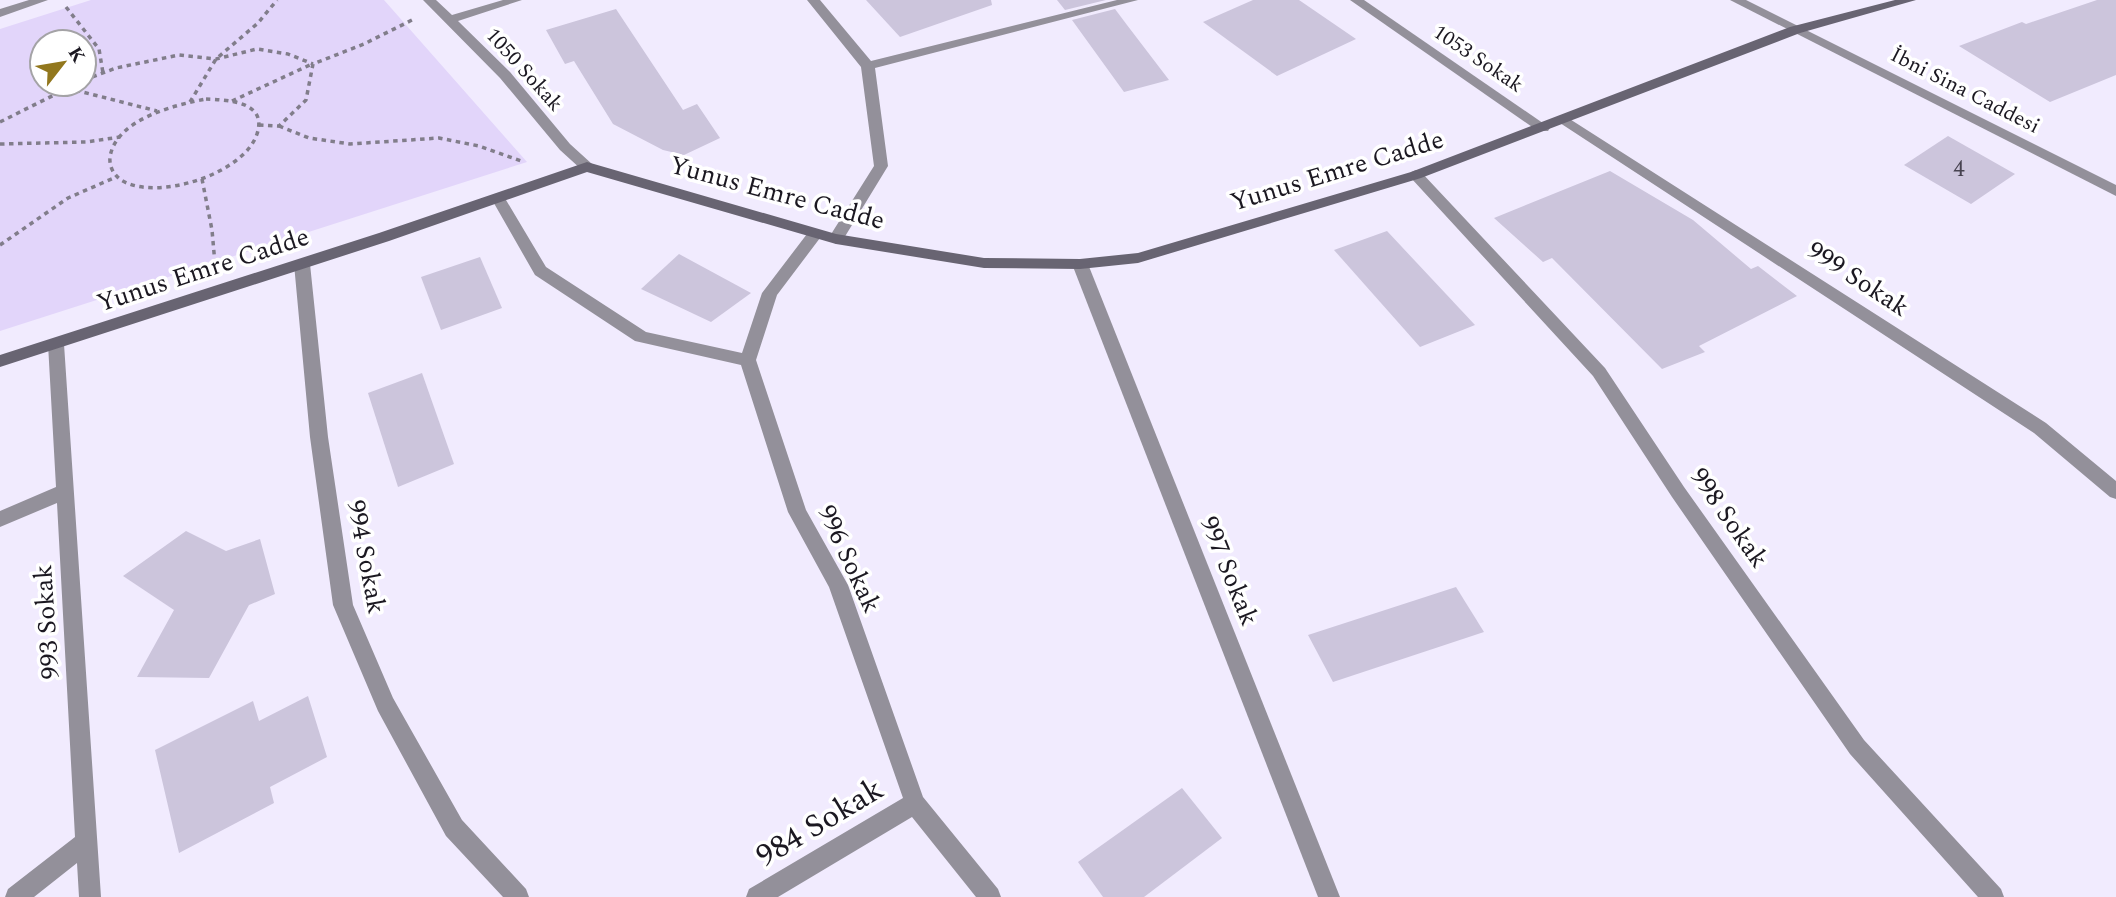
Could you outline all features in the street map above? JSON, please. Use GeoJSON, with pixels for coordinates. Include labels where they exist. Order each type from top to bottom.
{"type":"FeatureCollection","features":[{"type":"Feature","properties":{"kind":"street"},"geometry":{"type":"LineString","coordinates":[[0,13],[43,0]]}},
{"type":"Feature","properties":{"kind":"street","name":"1050 Sokak"},"geometry":{"type":"LineString","coordinates":[[429,0],[505,75],[565,147],[587,167]]}},
{"type":"Feature","properties":{"kind":"street"},"geometry":{"type":"LineString","coordinates":[[449,20],[516,0]]}},
{"type":"Feature","properties":{"kind":"street"},"geometry":{"type":"LineString","coordinates":[[813,0],[868,66],[881,166],[836,239]]}},
{"type":"Feature","properties":{"kind":"street"},"geometry":{"type":"LineString","coordinates":[[868,66],[1132,0]]}},
{"type":"Feature","properties":{"kind":"street","name":"1053 Sokak"},"geometry":{"type":"LineString","coordinates":[[1356,0],[1542,128]]}},
{"type":"Feature","properties":{"kind":"street","name":"İbni Sina Caddesi"},"geometry":{"type":"LineString","coordinates":[[1737,0],[2116,191]]}},
{"type":"Feature","properties":{"kind":"street","name":"Yunus Emre Cadde"},"geometry":{"type":"LineString","coordinates":[[0,361],[302,264],[587,167],[836,239],[984,263],[1080,264],[1138,258],[1416,175],[1795,30],[1910,0]]}},
{"type":"Feature","properties":{"kind":"street","name":"999 Sokak"},"geometry":{"type":"LineString","coordinates":[[1565,120],[2029,420],[2116,492]]}},
{"type":"Feature","properties":{"kind":"street","name":"998 Sokak"},"geometry":{"type":"LineString","coordinates":[[1416,175],[1599,372],[1686,503],[1857,747],[1993,897]]}},
{"type":"Feature","properties":{"kind":"street"},"geometry":{"type":"LineString","coordinates":[[498,198],[540,271],[640,337],[748,360],[771,293],[815,234]]}},
{"type":"Feature","properties":{"kind":"street","name":"994 Sokak"},"geometry":{"type":"LineString","coordinates":[[302,264],[319,437],[343,605],[385,704],[454,828],[517,897]]}},
{"type":"Feature","properties":{"kind":"street","name":"997 Sokak"},"geometry":{"type":"LineString","coordinates":[[1080,264],[1329,897]]}},
{"type":"Feature","properties":{"kind":"street","name":"993 Sokak"},"geometry":{"type":"LineString","coordinates":[[56,344],[90,897]]}},
{"type":"Feature","properties":{"kind":"street","name":"996 Sokak"},"geometry":{"type":"LineString","coordinates":[[748,360],[797,512],[838,585],[915,803],[990,897]]}},
{"type":"Feature","properties":{"kind":"street"},"geometry":{"type":"LineString","coordinates":[[0,519],[65,491]]}},
{"type":"Feature","properties":{"kind":"street","name":"984 Sokak"},"geometry":{"type":"LineString","coordinates":[[757,897],[915,803]]}},
{"type":"Feature","properties":{"kind":"street"},"geometry":{"type":"LineString","coordinates":[[16,897],[86,842]]}},
{"type":"Feature","properties":{"kind":"path"},"geometry":{"type":"LineString","coordinates":[[190,102],[216,59],[258,23],[277,0]]}},
{"type":"Feature","properties":{"kind":"path"},"geometry":{"type":"LineString","coordinates":[[65,6],[99,50],[103,73]]}},
{"type":"Feature","properties":{"kind":"path"},"geometry":{"type":"LineString","coordinates":[[232,101],[364,44],[412,20]]}},
{"type":"Feature","properties":{"kind":"path"},"geometry":{"type":"LineString","coordinates":[[98,75],[179,55],[216,59],[257,49],[288,54],[313,64]]}},
{"type":"Feature","properties":{"kind":"path"},"geometry":{"type":"LineString","coordinates":[[279,127],[306,100],[313,64]]}},
{"type":"Feature","properties":{"kind":"path"},"geometry":{"type":"LineString","coordinates":[[98,96],[158,111]]}},
{"type":"Feature","properties":{"kind":"path"},"geometry":{"type":"LineString","coordinates":[[0,122],[47,98]]}},
{"type":"Feature","properties":{"kind":"path"},"geometry":{"type":"LineString","coordinates":[[206,99],[232,101],[244,104],[256,113],[260,125],[256,139],[244,154],[225,167],[176,186],[152,188],[130,185],[116,177],[109,165],[111,152],[120,137],[137,123],[158,111],[190,102],[206,99]]}},
{"type":"Feature","properties":{"kind":"path"},"geometry":{"type":"LineString","coordinates":[[260,125],[279,127],[309,138],[350,144],[439,138],[479,146],[527,163]]}},
{"type":"Feature","properties":{"kind":"path"},"geometry":{"type":"LineString","coordinates":[[0,144],[86,142],[120,137]]}},
{"type":"Feature","properties":{"kind":"path"},"geometry":{"type":"LineString","coordinates":[[0,245],[68,198],[116,177]]}},
{"type":"Feature","properties":{"kind":"path"},"geometry":{"type":"LineString","coordinates":[[202,178],[212,230],[215,265]]}},
{"type":"Feature","properties":{"kind":"shaded area"},"geometry":{"type":"Polygon","coordinates":[[[91,0],[384,0],[527,162],[0,331],[0,29],[91,0]]]}},
{"type":"Feature","properties":{"kind":"building"},"geometry":{"type":"Polygon","coordinates":[[[866,0],[991,0],[992,5],[900,37],[866,0]]]}},
{"type":"Feature","properties":{"kind":"building"},"geometry":{"type":"Polygon","coordinates":[[[1057,0],[1106,0],[1065,10],[1057,0]]]}},
{"type":"Feature","properties":{"kind":"building"},"geometry":{"type":"Polygon","coordinates":[[[1253,0],[1299,0],[1356,39],[1277,76],[1203,22],[1253,0]]]}},
{"type":"Feature","properties":{"kind":"building"},"geometry":{"type":"Polygon","coordinates":[[[2097,0],[2116,0],[2116,75],[2050,102],[1959,46],[2022,22],[2026,24],[2097,0]]]}},
{"type":"Feature","properties":{"kind":"building"},"geometry":{"type":"Polygon","coordinates":[[[616,9],[683,110],[697,104],[720,138],[684,155],[663,150],[613,124],[574,61],[565,64],[546,30],[616,9]]]}},
{"type":"Feature","properties":{"kind":"building"},"geometry":{"type":"Polygon","coordinates":[[[1115,9],[1169,80],[1124,92],[1072,20],[1115,9]]]}},
{"type":"Feature","properties":{"kind":"building"},"geometry":{"type":"Polygon","coordinates":[[[1948,136],[2015,174],[1971,204],[1904,165],[1948,136]]]}},
{"type":"Feature","properties":{"kind":"building"},"geometry":{"type":"Polygon","coordinates":[[[1610,171],[1693,220],[1751,269],[1758,266],[1797,296],[1699,346],[1705,352],[1662,369],[1552,258],[1543,262],[1494,218],[1610,171]]]}},
{"type":"Feature","properties":{"kind":"building"},"geometry":{"type":"Polygon","coordinates":[[[1387,231],[1475,325],[1420,347],[1334,250],[1387,231]]]}},
{"type":"Feature","properties":{"kind":"building"},"geometry":{"type":"Polygon","coordinates":[[[679,254],[751,293],[711,322],[641,289],[679,254]]]}},
{"type":"Feature","properties":{"kind":"building"},"geometry":{"type":"Polygon","coordinates":[[[480,257],[502,308],[441,330],[421,277],[480,257]]]}},
{"type":"Feature","properties":{"kind":"building"},"geometry":{"type":"Polygon","coordinates":[[[422,373],[454,464],[398,487],[368,393],[422,373]]]}},
{"type":"Feature","properties":{"kind":"building"},"geometry":{"type":"Polygon","coordinates":[[[186,531],[226,551],[260,539],[275,594],[249,605],[209,678],[137,677],[174,610],[123,576],[186,531]]]}},
{"type":"Feature","properties":{"kind":"building"},"geometry":{"type":"Polygon","coordinates":[[[1456,587],[1484,632],[1333,682],[1308,635],[1456,587]]]}},
{"type":"Feature","properties":{"kind":"building"},"geometry":{"type":"Polygon","coordinates":[[[308,696],[327,757],[270,787],[274,803],[179,853],[155,750],[253,701],[259,721],[308,696]]]}},
{"type":"Feature","properties":{"kind":"building"},"geometry":{"type":"Polygon","coordinates":[[[1182,788],[1222,838],[1144,897],[1103,897],[1078,862],[1182,788]]]}}]}
